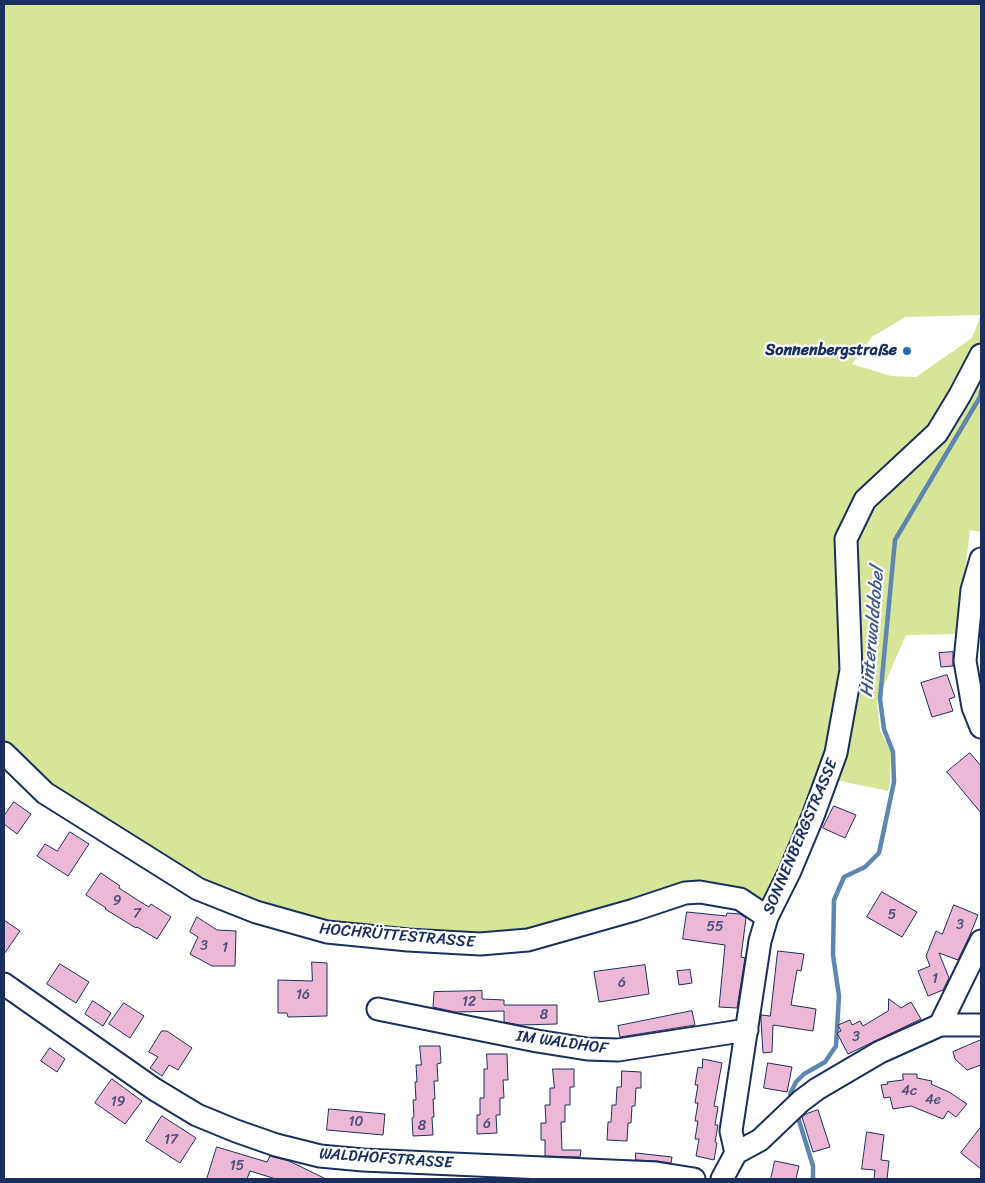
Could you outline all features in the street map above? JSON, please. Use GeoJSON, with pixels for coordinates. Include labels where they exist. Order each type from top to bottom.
{"type":"FeatureCollection","features":[{"type":"Feature","properties":{"kind":"street","name":"SONNENBERGSTRASSE"},"geometry":{"type":"LineString","coordinates":[[736,1153],[731,1131],[760,941],[767,917],[790,871],[836,753],[850,670],[846,539],[865,500],[937,433],[981,355]]}},
{"type":"Feature","properties":{"kind":"street"},"geometry":{"type":"LineString","coordinates":[[981,559],[972,590],[966,661],[973,708],[981,727]]}},
{"type":"Feature","properties":{"kind":"street","name":"HOCHRÜTTESTRASSE"},"geometry":{"type":"LineString","coordinates":[[4,753],[46,793],[198,889],[256,912],[327,932],[408,940],[480,944],[528,940],[634,910],[685,893],[700,892],[740,899],[767,917]]}},
{"type":"Feature","properties":{"kind":"street"},"geometry":{"type":"LineString","coordinates":[[940,1025],[981,941]]}},
{"type":"Feature","properties":{"kind":"street","name":"WALDHOFSTRASSE"},"geometry":{"type":"LineString","coordinates":[[4,984],[154,1089],[197,1115],[276,1145],[320,1156],[363,1160],[656,1173],[694,1179]]}},
{"type":"Feature","properties":{"kind":"street","name":"IM WALDHOF"},"geometry":{"type":"LineString","coordinates":[[378,1009],[587,1049],[618,1050],[747,1030]]}},
{"type":"Feature","properties":{"kind":"street"},"geometry":{"type":"LineString","coordinates":[[722,1179],[736,1153],[760,1140],[794,1108],[829,1082],[880,1052],[940,1025],[981,1025]]}},
{"type":"Feature","properties":{"kind":"green space"},"geometry":{"type":"Polygon","coordinates":[[[4,4],[981,4],[981,315],[981,532],[970,530],[957,634],[906,635],[877,701],[880,730],[891,751],[888,791],[821,777],[784,871],[763,902],[747,893],[591,919],[488,939],[336,928],[287,916],[184,874],[42,786],[4,748],[4,4]],[[981,315],[905,317],[872,337],[852,364],[891,376],[916,377],[972,338],[981,315]]]}},
{"type":"Feature","properties":{"kind":"building"},"geometry":{"type":"Polygon","coordinates":[[[953,652],[953,666],[941,667],[939,653],[953,652]]]}},
{"type":"Feature","properties":{"kind":"building"},"geometry":{"type":"Polygon","coordinates":[[[947,675],[955,697],[949,699],[953,711],[932,717],[921,683],[947,675]]]}},
{"type":"Feature","properties":{"kind":"building"},"geometry":{"type":"Polygon","coordinates":[[[970,753],[981,766],[981,813],[947,772],[970,753]]]}},
{"type":"Feature","properties":{"kind":"building"},"geometry":{"type":"Polygon","coordinates":[[[14,802],[31,814],[17,834],[4,824],[4,816],[14,802]]]}},
{"type":"Feature","properties":{"kind":"building"},"geometry":{"type":"Polygon","coordinates":[[[834,806],[856,815],[845,838],[823,828],[834,806]]]}},
{"type":"Feature","properties":{"kind":"building"},"geometry":{"type":"Polygon","coordinates":[[[70,832],[89,844],[68,876],[37,856],[45,844],[57,851],[70,832]]]}},
{"type":"Feature","properties":{"kind":"building"},"geometry":{"type":"Polygon","coordinates":[[[101,873],[139,901],[149,907],[151,904],[171,917],[157,939],[105,909],[86,895],[101,873]]]}},
{"type":"Feature","properties":{"kind":"building"},"geometry":{"type":"Polygon","coordinates":[[[882,892],[917,912],[902,937],[867,917],[882,892]]]}},
{"type":"Feature","properties":{"kind":"building"},"geometry":{"type":"Polygon","coordinates":[[[954,905],[978,915],[958,960],[939,953],[949,978],[943,990],[928,996],[918,971],[930,966],[926,956],[936,931],[942,934],[954,905]]]}},
{"type":"Feature","properties":{"kind":"building"},"geometry":{"type":"Polygon","coordinates":[[[687,912],[726,916],[727,913],[740,914],[746,918],[741,957],[745,958],[737,1008],[719,1007],[725,945],[683,939],[687,912]]]}},
{"type":"Feature","properties":{"kind":"building"},"geometry":{"type":"Polygon","coordinates":[[[197,917],[217,930],[236,931],[235,966],[212,966],[190,954],[198,937],[190,932],[197,917]]]}},
{"type":"Feature","properties":{"kind":"building"},"geometry":{"type":"Polygon","coordinates":[[[4,920],[20,931],[4,954],[4,920]]]}},
{"type":"Feature","properties":{"kind":"building"},"geometry":{"type":"Polygon","coordinates":[[[778,951],[804,954],[801,971],[797,970],[791,1005],[816,1009],[813,1031],[773,1025],[772,1052],[763,1053],[761,1015],[770,1016],[778,951]]]}},
{"type":"Feature","properties":{"kind":"building"},"geometry":{"type":"Polygon","coordinates":[[[312,962],[327,963],[327,1016],[288,1017],[287,1013],[278,1013],[278,980],[312,981],[312,962]]]}},
{"type":"Feature","properties":{"kind":"building"},"geometry":{"type":"Polygon","coordinates":[[[60,964],[89,982],[76,1003],[47,984],[60,964]]]}},
{"type":"Feature","properties":{"kind":"building"},"geometry":{"type":"Polygon","coordinates":[[[645,965],[649,994],[599,1002],[594,972],[645,965]]]}},
{"type":"Feature","properties":{"kind":"building"},"geometry":{"type":"Polygon","coordinates":[[[690,970],[692,983],[679,985],[677,971],[690,970]]]}},
{"type":"Feature","properties":{"kind":"building"},"geometry":{"type":"Polygon","coordinates":[[[482,991],[482,999],[504,1000],[504,1005],[557,1005],[557,1024],[520,1025],[504,1022],[504,1011],[455,1012],[433,1007],[434,992],[482,991]]]}},
{"type":"Feature","properties":{"kind":"building"},"geometry":{"type":"Polygon","coordinates":[[[889,999],[901,1008],[911,1002],[921,1019],[848,1054],[837,1033],[841,1031],[838,1025],[850,1020],[852,1025],[860,1021],[863,1026],[888,1011],[889,999]]]}},
{"type":"Feature","properties":{"kind":"building"},"geometry":{"type":"Polygon","coordinates":[[[93,1001],[111,1013],[103,1026],[85,1014],[93,1001]]]}},
{"type":"Feature","properties":{"kind":"building"},"geometry":{"type":"Polygon","coordinates":[[[124,1003],[144,1016],[130,1038],[109,1024],[124,1003]]]}},
{"type":"Feature","properties":{"kind":"building"},"geometry":{"type":"Polygon","coordinates":[[[692,1011],[695,1025],[620,1037],[618,1026],[692,1011]]]}},
{"type":"Feature","properties":{"kind":"building"},"geometry":{"type":"Polygon","coordinates":[[[162,1031],[167,1031],[192,1048],[178,1070],[169,1065],[162,1076],[150,1068],[158,1057],[149,1052],[162,1031]]]}},
{"type":"Feature","properties":{"kind":"building"},"geometry":{"type":"Polygon","coordinates":[[[981,1040],[981,1065],[967,1070],[955,1059],[953,1052],[981,1040]]]}},
{"type":"Feature","properties":{"kind":"building"},"geometry":{"type":"Polygon","coordinates":[[[420,1046],[440,1046],[441,1063],[437,1064],[438,1081],[434,1081],[433,1135],[413,1136],[413,1100],[416,1100],[416,1065],[421,1065],[420,1046]]]}},
{"type":"Feature","properties":{"kind":"building"},"geometry":{"type":"Polygon","coordinates":[[[50,1048],[65,1059],[57,1072],[41,1061],[50,1048]]]}},
{"type":"Feature","properties":{"kind":"building"},"geometry":{"type":"Polygon","coordinates":[[[487,1054],[507,1054],[508,1080],[503,1080],[504,1098],[500,1098],[500,1115],[496,1115],[497,1133],[477,1134],[477,1115],[480,1115],[480,1098],[484,1098],[484,1069],[487,1069],[487,1054]]]}},
{"type":"Feature","properties":{"kind":"building"},"geometry":{"type":"Polygon","coordinates":[[[703,1059],[722,1063],[714,1106],[718,1107],[715,1125],[718,1125],[714,1160],[696,1156],[699,1139],[695,1139],[698,1103],[695,1103],[698,1085],[695,1085],[698,1067],[702,1068],[703,1059]]]}},
{"type":"Feature","properties":{"kind":"building"},"geometry":{"type":"Polygon","coordinates":[[[768,1063],[792,1067],[787,1092],[764,1088],[768,1063]]]}},
{"type":"Feature","properties":{"kind":"building"},"geometry":{"type":"Polygon","coordinates":[[[553,1069],[574,1069],[574,1087],[570,1087],[570,1105],[565,1105],[565,1122],[561,1122],[562,1150],[581,1150],[580,1157],[545,1156],[545,1140],[541,1140],[541,1123],[546,1123],[545,1105],[550,1105],[550,1088],[554,1088],[553,1069]]]}},
{"type":"Feature","properties":{"kind":"building"},"geometry":{"type":"Polygon","coordinates":[[[622,1071],[641,1072],[641,1088],[636,1088],[635,1106],[632,1106],[631,1123],[628,1123],[627,1141],[607,1140],[608,1122],[611,1122],[612,1105],[616,1105],[617,1087],[621,1087],[622,1071]]]}},
{"type":"Feature","properties":{"kind":"building"},"geometry":{"type":"Polygon","coordinates":[[[903,1074],[917,1074],[917,1078],[932,1081],[931,1084],[949,1092],[967,1104],[956,1117],[948,1111],[943,1119],[911,1106],[893,1109],[890,1097],[884,1098],[881,1085],[888,1084],[887,1082],[903,1080],[903,1074]]]}},
{"type":"Feature","properties":{"kind":"building"},"geometry":{"type":"Polygon","coordinates":[[[112,1079],[142,1101],[125,1124],[95,1103],[112,1079]]]}},
{"type":"Feature","properties":{"kind":"building"},"geometry":{"type":"Polygon","coordinates":[[[329,1109],[385,1114],[383,1135],[327,1130],[329,1109]]]}},
{"type":"Feature","properties":{"kind":"building"},"geometry":{"type":"Polygon","coordinates":[[[818,1110],[830,1147],[813,1152],[802,1117],[818,1110]]]}},
{"type":"Feature","properties":{"kind":"building"},"geometry":{"type":"Polygon","coordinates":[[[162,1116],[196,1138],[180,1163],[146,1141],[162,1116]]]}},
{"type":"Feature","properties":{"kind":"building"},"geometry":{"type":"Polygon","coordinates":[[[981,1127],[981,1169],[961,1153],[981,1127]]]}},
{"type":"Feature","properties":{"kind":"building"},"geometry":{"type":"Polygon","coordinates":[[[867,1132],[884,1135],[881,1160],[889,1161],[887,1179],[874,1179],[875,1170],[862,1169],[867,1132]]]}},
{"type":"Feature","properties":{"kind":"building"},"geometry":{"type":"Polygon","coordinates":[[[217,1147],[267,1162],[270,1156],[289,1161],[326,1179],[276,1179],[250,1171],[247,1179],[207,1179],[217,1147]]]}},
{"type":"Feature","properties":{"kind":"building"},"geometry":{"type":"Polygon","coordinates":[[[636,1153],[672,1157],[671,1163],[636,1160],[636,1153]]]}},
{"type":"Feature","properties":{"kind":"building"},"geometry":{"type":"Polygon","coordinates":[[[775,1161],[799,1166],[796,1179],[771,1179],[775,1161]]]}},
{"type":"Feature","properties":{"kind":"waterway","name":"Hinterwalddobel"},"geometry":{"type":"LineString","coordinates":[[792,1100],[790,1094],[796,1082],[804,1074],[825,1062],[836,1046],[839,996],[833,955],[834,900],[844,877],[865,867],[879,853],[894,782],[893,752],[884,729],[880,699],[895,540],[980,397],[981,391]]}},
{"type":"Feature","properties":{"kind":"waterway","name":"Hinterwalddobel"},"geometry":{"type":"LineString","coordinates":[[797,1114],[813,1166],[813,1179]]}},
{"type":"Feature","properties":{"kind":"place","name":"Sonnenbergstraße"},"geometry":{"type":"Point","coordinates":[907,351]}}]}
